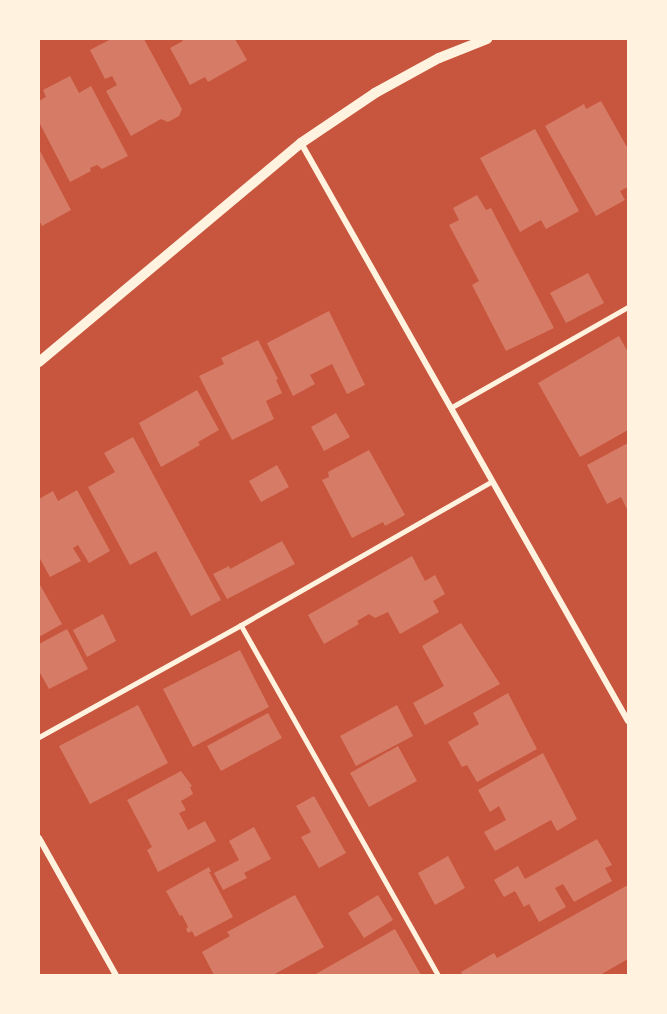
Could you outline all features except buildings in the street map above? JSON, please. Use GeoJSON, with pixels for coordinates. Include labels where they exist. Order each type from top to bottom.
{"type":"FeatureCollection","features":[{"type":"Feature","properties":{"kind":"street"},"geometry":{"type":"LineString","coordinates":[[39,362],[301,143],[375,93],[439,58],[487,39]]}},
{"type":"Feature","properties":{"kind":"street"},"geometry":{"type":"LineString","coordinates":[[301,143],[628,722]]}},
{"type":"Feature","properties":{"kind":"street"},"geometry":{"type":"LineString","coordinates":[[39,838],[116,975]]}},
{"type":"Feature","properties":{"kind":"lane"},"geometry":{"type":"LineString","coordinates":[[452,407],[628,307]]}},
{"type":"Feature","properties":{"kind":"lane"},"geometry":{"type":"LineString","coordinates":[[39,737],[492,481]]}},
{"type":"Feature","properties":{"kind":"lane"},"geometry":{"type":"LineString","coordinates":[[240,625],[438,975]]}}]}
